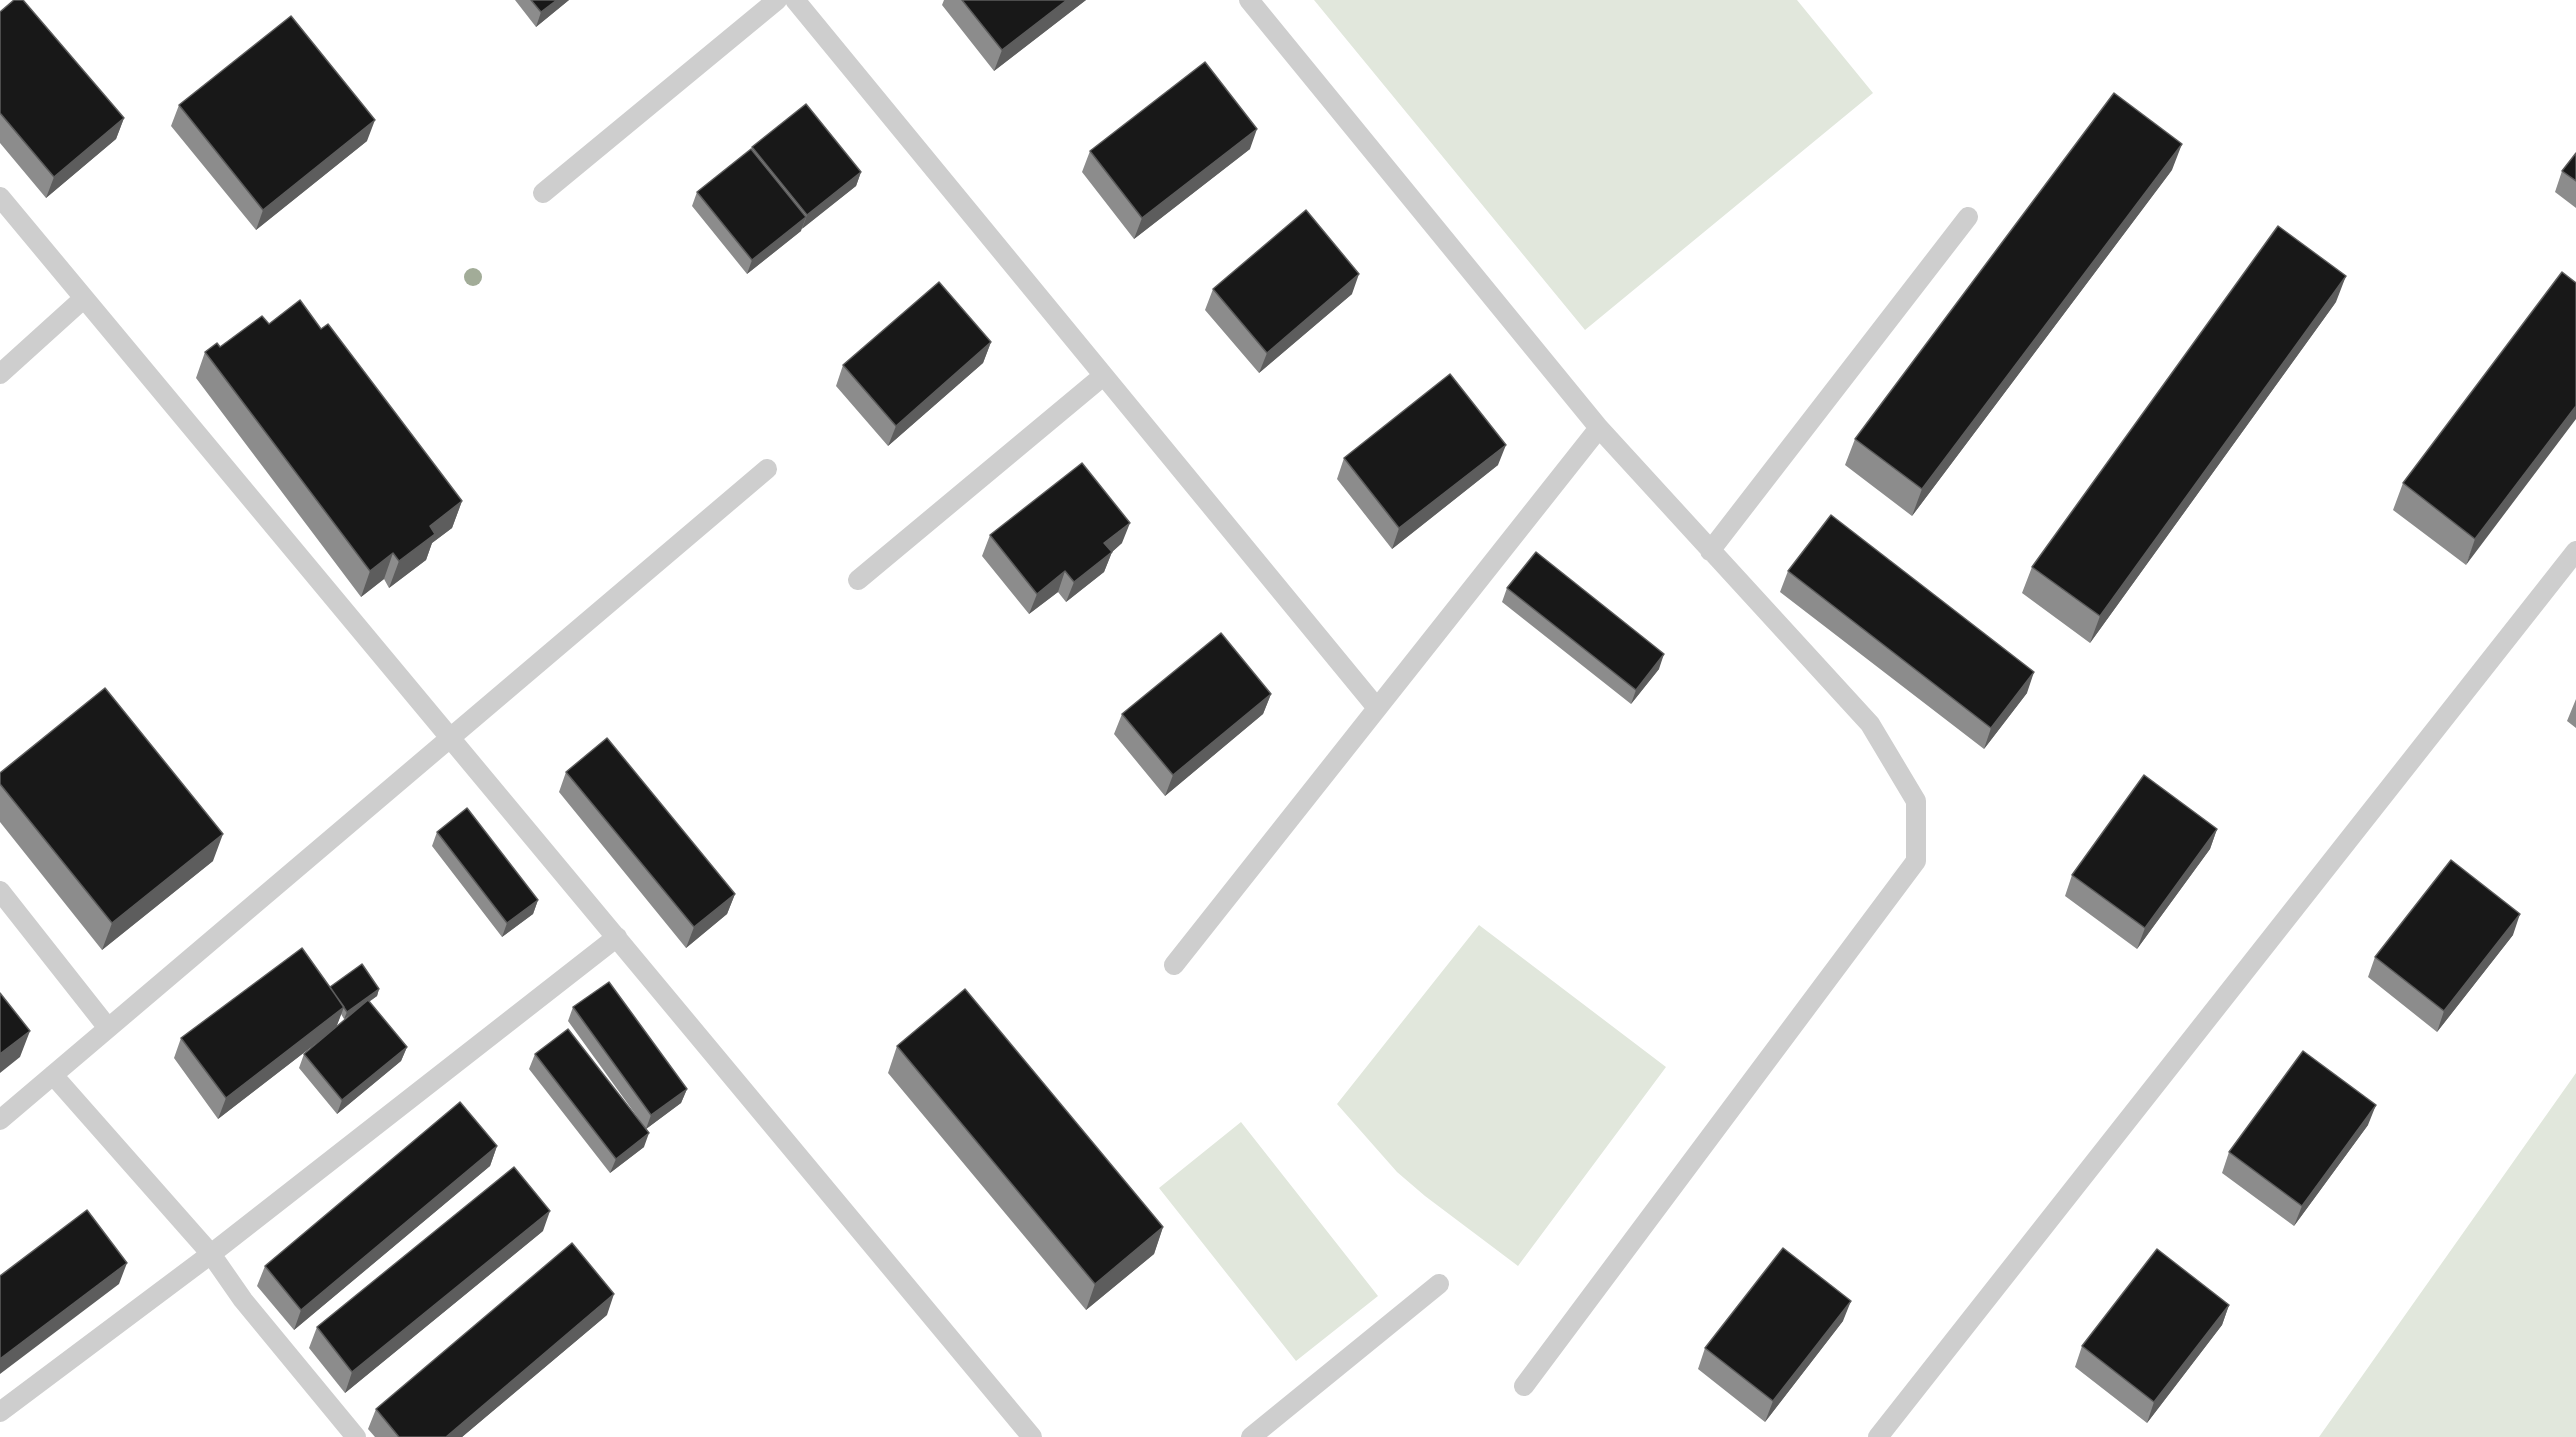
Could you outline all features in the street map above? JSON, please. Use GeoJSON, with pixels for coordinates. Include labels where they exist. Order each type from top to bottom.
{"type":"FeatureCollection","features":[{"type":"Feature","properties":{"kind":"lane"},"geometry":{"type":"LineString","coordinates":[[543,193],[777,0]]}},
{"type":"Feature","properties":{"kind":"lane"},"geometry":{"type":"LineString","coordinates":[[795,0],[1377,708]]}},
{"type":"Feature","properties":{"kind":"lane"},"geometry":{"type":"LineString","coordinates":[[1249,0],[1599,428],[1870,724],[1916,801],[1916,861],[1524,1386]]}},
{"type":"Feature","properties":{"kind":"lane"},"geometry":{"type":"LineString","coordinates":[[0,197],[1032,1437]]}},
{"type":"Feature","properties":{"kind":"lane"},"geometry":{"type":"LineString","coordinates":[[1710,551],[1968,217]]}},
{"type":"Feature","properties":{"kind":"lane"},"geometry":{"type":"LineString","coordinates":[[0,374],[83,298]]}},
{"type":"Feature","properties":{"kind":"lane"},"geometry":{"type":"LineString","coordinates":[[858,580],[1103,376]]}},
{"type":"Feature","properties":{"kind":"lane"},"geometry":{"type":"LineString","coordinates":[[1174,964],[1599,428]]}},
{"type":"Feature","properties":{"kind":"lane"},"geometry":{"type":"LineString","coordinates":[[0,1120],[767,469]]}},
{"type":"Feature","properties":{"kind":"lane"},"geometry":{"type":"LineString","coordinates":[[1878,1437],[2576,552]]}},
{"type":"Feature","properties":{"kind":"lane"},"geometry":{"type":"LineString","coordinates":[[0,891],[108,1028]]}},
{"type":"Feature","properties":{"kind":"lane"},"geometry":{"type":"LineString","coordinates":[[0,1412],[211,1254],[616,936]]}},
{"type":"Feature","properties":{"kind":"lane"},"geometry":{"type":"LineString","coordinates":[[53,1075],[211,1254],[243,1300],[356,1437]]}},
{"type":"Feature","properties":{"kind":"lane"},"geometry":{"type":"LineString","coordinates":[[1251,1437],[1439,1284]]}},
{"type":"Feature","properties":{"kind":"shaded area"},"geometry":{"type":"Polygon","coordinates":[[[1314,0],[1797,0],[1873,93],[1585,330],[1314,0]]]}},
{"type":"Feature","properties":{"kind":"shaded area"},"geometry":{"type":"Polygon","coordinates":[[[1479,925],[1666,1067],[1518,1266],[1397,1172],[1337,1104],[1479,925]]]}},
{"type":"Feature","properties":{"kind":"shaded area"},"geometry":{"type":"Polygon","coordinates":[[[2576,1073],[2576,1437],[2319,1437],[2576,1073]]]}},
{"type":"Feature","properties":{"kind":"shaded area"},"geometry":{"type":"Polygon","coordinates":[[[1241,1122],[1378,1296],[1296,1361],[1159,1188],[1241,1122]]]}},
{"type":"Feature","properties":{"kind":"building"},"geometry":{"type":"Polygon","coordinates":[[[14,0],[23,0],[124,118],[54,177],[0,113],[0,12],[14,0]]]}},
{"type":"Feature","properties":{"kind":"building"},"geometry":{"type":"Polygon","coordinates":[[[531,0],[557,0],[541,12],[531,0]]]}},
{"type":"Feature","properties":{"kind":"building"},"geometry":{"type":"Polygon","coordinates":[[[962,0],[1067,0],[1002,50],[962,0]]]}},
{"type":"Feature","properties":{"kind":"building"},"geometry":{"type":"Polygon","coordinates":[[[291,16],[375,120],[263,210],[179,105],[291,16]]]}},
{"type":"Feature","properties":{"kind":"building"},"geometry":{"type":"Polygon","coordinates":[[[1205,62],[1257,129],[1142,218],[1090,151],[1205,62]]]}},
{"type":"Feature","properties":{"kind":"building"},"geometry":{"type":"Polygon","coordinates":[[[2114,93],[2182,144],[1922,489],[1855,439],[2114,93]]]}},
{"type":"Feature","properties":{"kind":"building"},"geometry":{"type":"Polygon","coordinates":[[[806,104],[861,172],[807,215],[752,147],[806,104]]]}},
{"type":"Feature","properties":{"kind":"building"},"geometry":{"type":"Polygon","coordinates":[[[751,149],[806,217],[752,260],[697,192],[751,149]]]}},
{"type":"Feature","properties":{"kind":"building"},"geometry":{"type":"Polygon","coordinates":[[[2576,153],[2576,181],[2562,171],[2576,153]]]}},
{"type":"Feature","properties":{"kind":"building"},"geometry":{"type":"Polygon","coordinates":[[[1306,210],[1359,274],[1267,353],[1213,289],[1306,210]]]}},
{"type":"Feature","properties":{"kind":"building"},"geometry":{"type":"Polygon","coordinates":[[[2278,226],[2346,276],[2100,616],[2032,567],[2278,226]]]}},
{"type":"Feature","properties":{"kind":"building"},"geometry":{"type":"Polygon","coordinates":[[[2562,272],[2576,283],[2576,406],[2475,539],[2403,483],[2562,272]]]}},
{"type":"Feature","properties":{"kind":"building"},"geometry":{"type":"Polygon","coordinates":[[[939,282],[991,342],[896,426],[843,365],[939,282]]]}},
{"type":"Feature","properties":{"kind":"building"},"geometry":{"type":"Polygon","coordinates":[[[300,300],[321,329],[328,324],[462,501],[430,526],[435,534],[399,561],[393,553],[370,571],[205,352],[217,343],[220,347],[262,316],[269,324],[300,300]]]}},
{"type":"Feature","properties":{"kind":"building"},"geometry":{"type":"Polygon","coordinates":[[[1450,374],[1506,445],[1399,528],[1344,458],[1450,374]]]}},
{"type":"Feature","properties":{"kind":"building"},"geometry":{"type":"Polygon","coordinates":[[[1082,463],[1130,523],[1104,543],[1112,552],[1074,582],[1065,571],[1037,594],[990,535],[1082,463]]]}},
{"type":"Feature","properties":{"kind":"building"},"geometry":{"type":"Polygon","coordinates":[[[1831,515],[2034,672],[1991,728],[1788,571],[1831,515]]]}},
{"type":"Feature","properties":{"kind":"building"},"geometry":{"type":"Polygon","coordinates":[[[1536,552],[1664,654],[1636,690],[1507,588],[1536,552]]]}},
{"type":"Feature","properties":{"kind":"building"},"geometry":{"type":"Polygon","coordinates":[[[1221,633],[1271,694],[1173,775],[1122,714],[1221,633]]]}},
{"type":"Feature","properties":{"kind":"building"},"geometry":{"type":"Polygon","coordinates":[[[105,688],[223,834],[112,923],[0,784],[0,773],[105,688]]]}},
{"type":"Feature","properties":{"kind":"building"},"geometry":{"type":"Polygon","coordinates":[[[607,738],[735,894],[694,927],[566,772],[607,738]]]}},
{"type":"Feature","properties":{"kind":"building"},"geometry":{"type":"Polygon","coordinates":[[[2144,775],[2217,829],[2145,928],[2072,875],[2144,775]]]}},
{"type":"Feature","properties":{"kind":"building"},"geometry":{"type":"Polygon","coordinates":[[[467,808],[538,900],[507,923],[437,832],[467,808]]]}},
{"type":"Feature","properties":{"kind":"building"},"geometry":{"type":"Polygon","coordinates":[[[2451,860],[2520,914],[2444,1011],[2375,957],[2451,860]]]}},
{"type":"Feature","properties":{"kind":"building"},"geometry":{"type":"Polygon","coordinates":[[[302,948],[344,1007],[226,1098],[181,1038],[302,948]]]}},
{"type":"Feature","properties":{"kind":"building"},"geometry":{"type":"Polygon","coordinates":[[[362,964],[379,989],[347,1012],[330,987],[362,964]]]}},
{"type":"Feature","properties":{"kind":"building"},"geometry":{"type":"Polygon","coordinates":[[[609,982],[687,1089],[651,1115],[573,1007],[609,982]]]}},
{"type":"Feature","properties":{"kind":"building"},"geometry":{"type":"Polygon","coordinates":[[[965,989],[1163,1227],[1095,1284],[897,1046],[965,989]]]}},
{"type":"Feature","properties":{"kind":"building"},"geometry":{"type":"Polygon","coordinates":[[[0,993],[30,1031],[0,1054],[0,993]]]}},
{"type":"Feature","properties":{"kind":"building"},"geometry":{"type":"Polygon","coordinates":[[[368,1000],[407,1047],[342,1100],[304,1054],[368,1000]]]}},
{"type":"Feature","properties":{"kind":"building"},"geometry":{"type":"Polygon","coordinates":[[[568,1029],[649,1133],[616,1159],[535,1054],[568,1029]]]}},
{"type":"Feature","properties":{"kind":"building"},"geometry":{"type":"Polygon","coordinates":[[[2303,1051],[2376,1105],[2302,1206],[2229,1152],[2303,1051]]]}},
{"type":"Feature","properties":{"kind":"building"},"geometry":{"type":"Polygon","coordinates":[[[460,1102],[497,1146],[301,1310],[265,1266],[460,1102]]]}},
{"type":"Feature","properties":{"kind":"building"},"geometry":{"type":"Polygon","coordinates":[[[514,1167],[550,1211],[352,1372],[317,1327],[514,1167]]]}},
{"type":"Feature","properties":{"kind":"building"},"geometry":{"type":"Polygon","coordinates":[[[87,1210],[127,1263],[0,1359],[0,1276],[87,1210]]]}},
{"type":"Feature","properties":{"kind":"building"},"geometry":{"type":"Polygon","coordinates":[[[572,1243],[614,1294],[446,1437],[399,1437],[376,1409],[572,1243]]]}},
{"type":"Feature","properties":{"kind":"building"},"geometry":{"type":"Polygon","coordinates":[[[1783,1248],[1851,1301],[1773,1401],[1705,1348],[1783,1248]]]}},
{"type":"Feature","properties":{"kind":"building"},"geometry":{"type":"Polygon","coordinates":[[[2157,1249],[2229,1305],[2154,1402],[2082,1346],[2157,1249]]]}}]}
